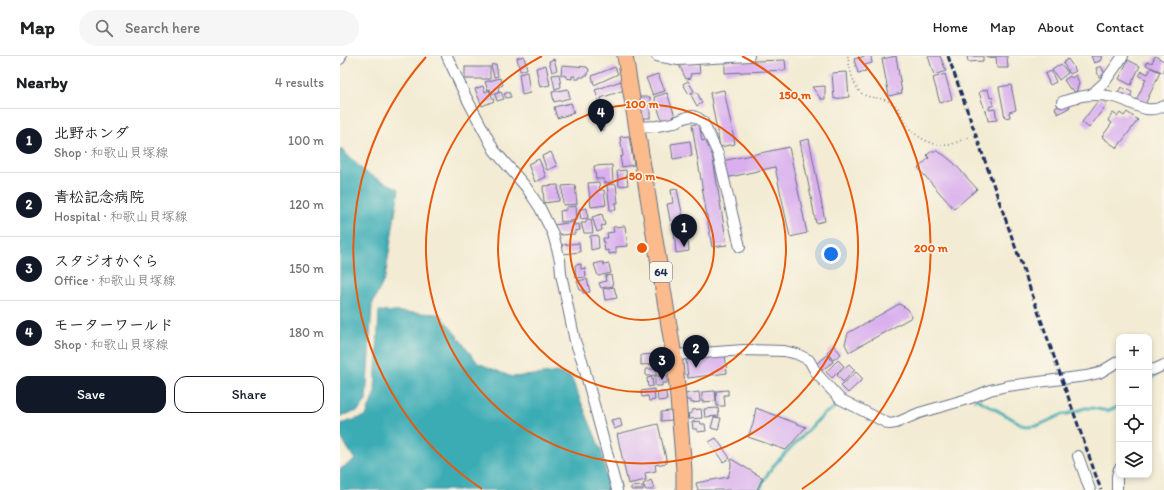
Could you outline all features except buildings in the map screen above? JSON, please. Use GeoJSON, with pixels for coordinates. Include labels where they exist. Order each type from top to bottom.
{"type":"FeatureCollection","features":[{"type":"Feature","properties":{"kind":"main road","name":"64"},"geometry":{"type":"LineString","coordinates":[[625,56],[674,355],[684,470],[684,490]]}},
{"type":"Feature","properties":{"kind":"street"},"geometry":{"type":"LineString","coordinates":[[447,56],[465,95],[494,150],[526,188],[540,208],[553,234],[560,260],[575,341],[582,360],[617,490]]}},
{"type":"Feature","properties":{"kind":"street"},"geometry":{"type":"LineString","coordinates":[[657,56],[678,60],[749,56]]}},
{"type":"Feature","properties":{"kind":"street"},"geometry":{"type":"LineString","coordinates":[[1092,94],[1104,83],[1124,56]]}},
{"type":"Feature","properties":{"kind":"street"},"geometry":{"type":"LineString","coordinates":[[1062,102],[1083,95],[1092,94],[1116,97],[1146,110],[1154,110],[1164,106]]}},
{"type":"Feature","properties":{"kind":"street"},"geometry":{"type":"LineString","coordinates":[[637,127],[657,126],[693,116],[703,122],[718,154],[740,247]]}},
{"type":"Feature","properties":{"kind":"street"},"geometry":{"type":"LineString","coordinates":[[674,355],[744,350],[784,351],[797,354],[809,360],[817,374],[840,399],[889,424],[896,423],[919,413],[971,398],[990,390],[1007,386],[1086,376],[1099,373],[1116,363]]}},
{"type":"Feature","properties":{"kind":"street"},"geometry":{"type":"LineString","coordinates":[[1152,370],[1164,365]]}},
{"type":"Feature","properties":{"kind":"street"},"geometry":{"type":"LineString","coordinates":[[1078,456],[1090,490]]}},
{"type":"Feature","properties":{"kind":"street"},"geometry":{"type":"LineString","coordinates":[[1117,478],[1117,490]]}},
{"type":"Feature","properties":{"kind":"path"},"geometry":{"type":"LineString","coordinates":[[848,56],[849,66],[859,90],[864,95],[885,99],[892,103],[898,109],[910,129],[915,134],[937,145],[949,145],[969,137]]}},
{"type":"Feature","properties":{"kind":"water"},"geometry":{"type":"Polygon","coordinates":[[[340,148],[366,173],[399,189],[385,278],[372,305],[366,401],[358,411],[340,416],[340,148]]]}},
{"type":"Feature","properties":{"kind":"water"},"geometry":{"type":"Polygon","coordinates":[[[379,311],[440,314],[478,363],[512,377],[556,372],[571,377],[602,453],[609,490],[340,490],[340,469],[355,460],[340,436],[340,424],[366,416],[375,392],[379,311]]]}},
{"type":"Feature","properties":{"kind":"waterway"},"geometry":{"type":"LineString","coordinates":[[1152,378],[1158,373]]}},
{"type":"Feature","properties":{"kind":"waterway"},"geometry":{"type":"LineString","coordinates":[[975,400],[977,399],[1025,426],[1039,425],[1063,414],[1068,414],[1085,408],[1108,411],[1116,407]]}},
{"type":"Feature","properties":{"kind":"waterway"},"geometry":{"type":"LineString","coordinates":[[760,490],[765,478],[775,464],[824,414],[842,403],[843,404]]}},
{"type":"Feature","properties":{"kind":"railway"},"geometry":{"type":"LineString","coordinates":[[948,56],[1101,490]]}},
{"type":"Feature","properties":{"kind":"place","name":"モーターワールド"},"geometry":{"type":"Point","coordinates":[601,132]}},
{"type":"Feature","properties":{"kind":"place","name":"北野ホンダ"},"geometry":{"type":"Point","coordinates":[684,247]}},
{"type":"Feature","properties":{"kind":"place","name":"青松記念病院"},"geometry":{"type":"Point","coordinates":[696,368]}},
{"type":"Feature","properties":{"kind":"place","name":"スタジオかぐら"},"geometry":{"type":"Point","coordinates":[662,380]}}]}
